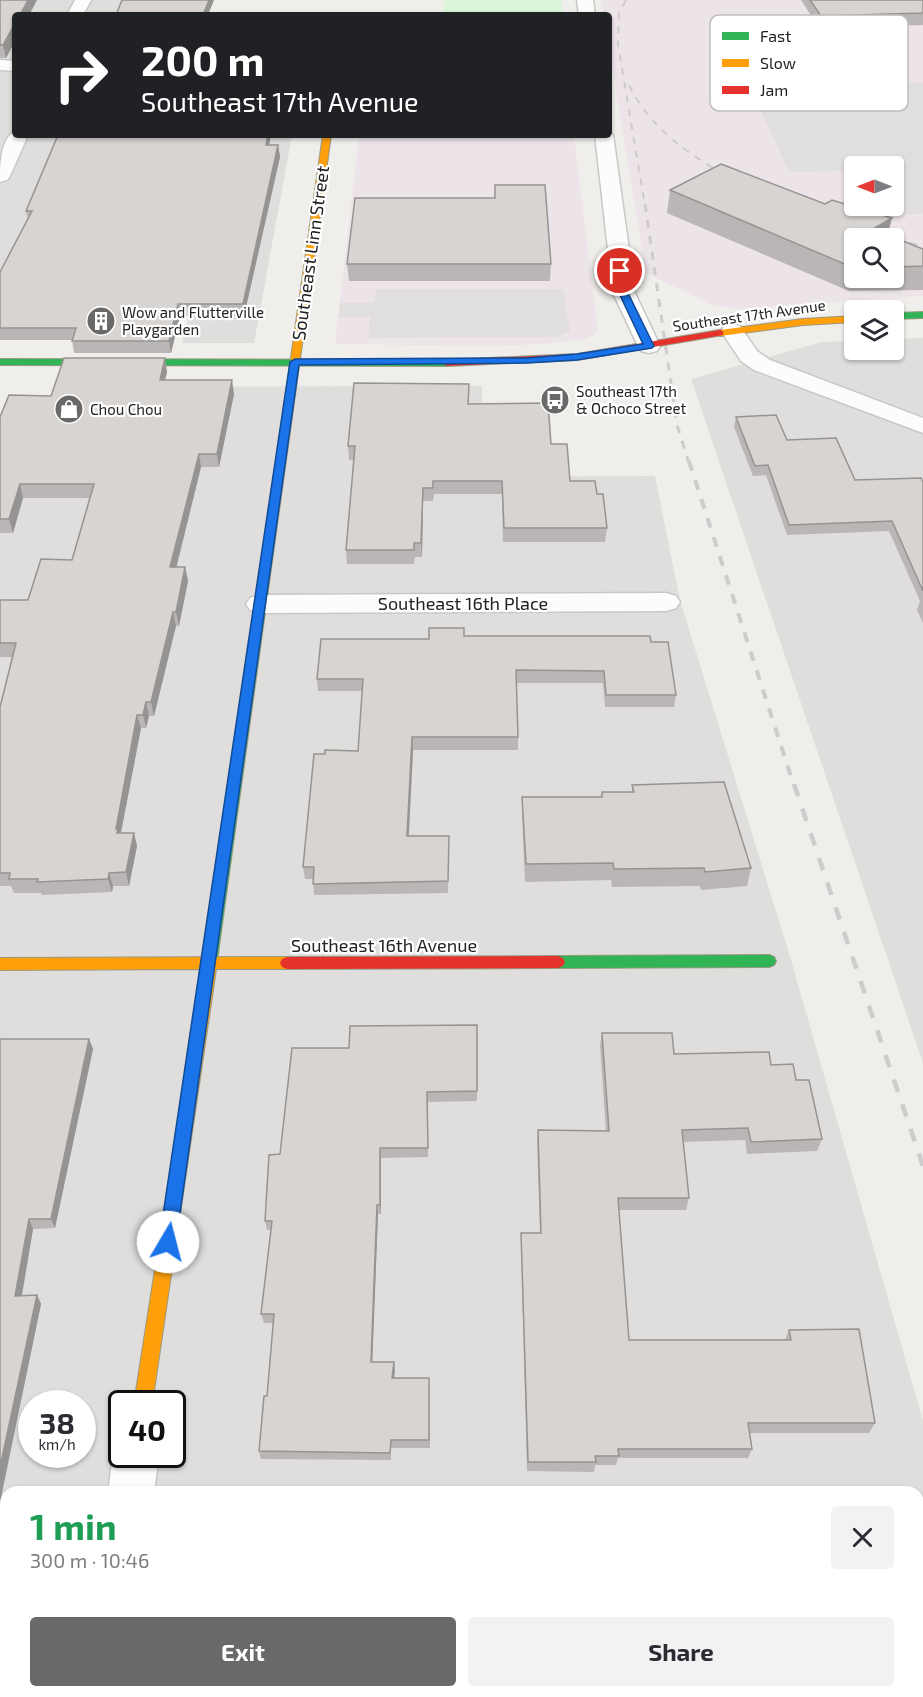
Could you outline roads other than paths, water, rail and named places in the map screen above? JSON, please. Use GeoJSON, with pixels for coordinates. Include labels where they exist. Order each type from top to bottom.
{"type":"FeatureCollection","features":[{"type":"Feature","properties":{"kind":"street"},"geometry":{"type":"LineString","coordinates":[[0,176],[18,138]]}},
{"type":"Feature","properties":{"kind":"street","name":"Southeast Linn Street"},"geometry":{"type":"LineString","coordinates":[[145,1390],[210,964],[327,138]]}},
{"type":"Feature","properties":{"kind":"street"},"geometry":{"type":"LineString","coordinates":[[604,138],[624,293],[649,346]]}},
{"type":"Feature","properties":{"kind":"street"},"geometry":{"type":"LineString","coordinates":[[904,316],[923,315]]}},
{"type":"Feature","properties":{"kind":"street","name":"Southeast 17th Avenue"},"geometry":{"type":"LineString","coordinates":[[0,362],[527,360],[577,357],[732,331],[844,320]]}},
{"type":"Feature","properties":{"kind":"street"},"geometry":{"type":"LineString","coordinates":[[732,331],[749,356],[762,365],[923,426]]}},
{"type":"Feature","properties":{"kind":"street","name":"Southeast 16th Place"},"geometry":{"type":"LineString","coordinates":[[260,604],[666,602]]}},
{"type":"Feature","properties":{"kind":"street","name":"Southeast 16th Avenue"},"geometry":{"type":"LineString","coordinates":[[0,964],[769,961]]}},
{"type":"Feature","properties":{"kind":"street"},"geometry":{"type":"LineString","coordinates":[[132,1486],[134,1468]]}},
{"type":"Feature","properties":{"kind":"railway"},"geometry":{"type":"LineString","coordinates":[[626,0],[619,13],[618,44],[645,206]]}},
{"type":"Feature","properties":{"kind":"railway"},"geometry":{"type":"LineString","coordinates":[[629,85],[647,114],[670,138],[726,176]]}},
{"type":"Feature","properties":{"kind":"railway"},"geometry":{"type":"LineString","coordinates":[[645,204],[677,425],[689,463]]}},
{"type":"Feature","properties":{"kind":"railway"},"geometry":{"type":"LineString","coordinates":[[904,242],[923,247]]}},
{"type":"Feature","properties":{"kind":"railway"},"geometry":{"type":"LineString","coordinates":[[689,461],[794,786]]}},
{"type":"Feature","properties":{"kind":"railway"},"geometry":{"type":"LineString","coordinates":[[794,784],[923,1166]]}},
{"type":"Feature","properties":{"kind":"place","name":"Wow and Flutterville Playgarden"},"geometry":{"type":"Point","coordinates":[101,321]}},
{"type":"Feature","properties":{"kind":"place","name":"Southeast 17th & Ochoco Street"},"geometry":{"type":"Point","coordinates":[555,400]}},
{"type":"Feature","properties":{"kind":"place","name":"Chou Chou"},"geometry":{"type":"Point","coordinates":[69,409]}}]}
